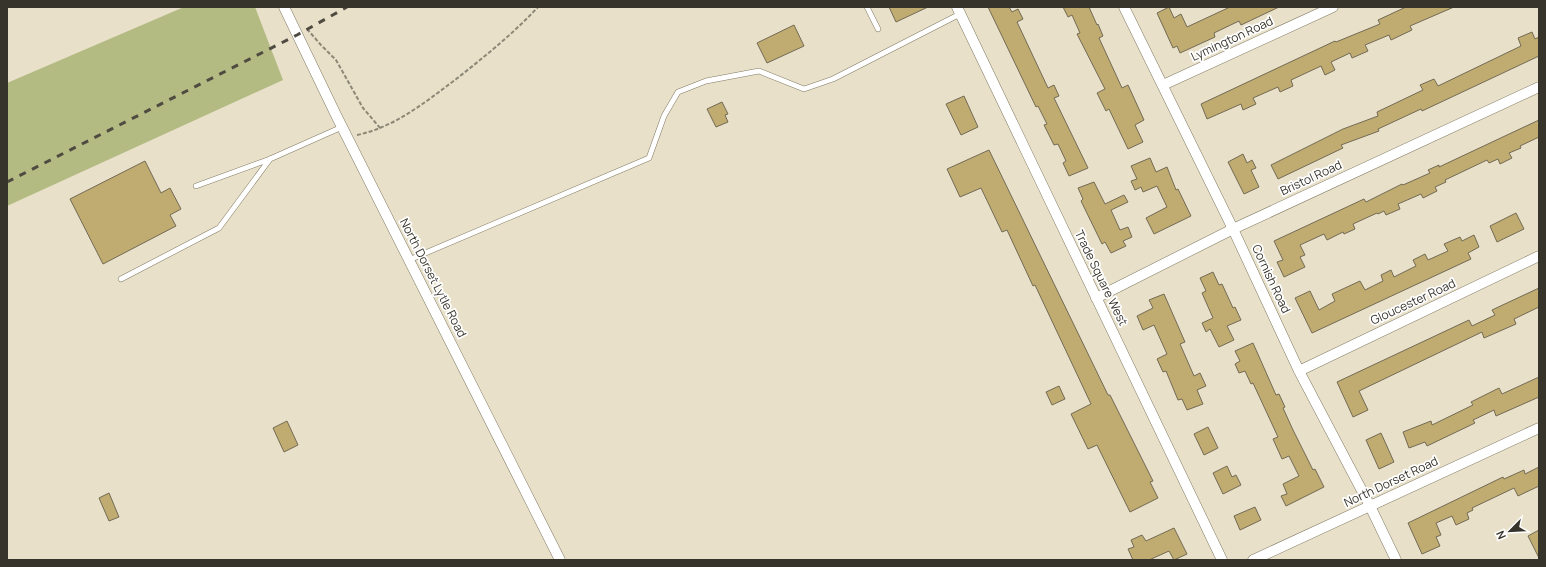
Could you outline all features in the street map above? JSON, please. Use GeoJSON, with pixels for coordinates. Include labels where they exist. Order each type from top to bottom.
{"type":"FeatureCollection","features":[{"type":"Feature","properties":{"kind":"street","name":"North Dorset Lytle Road"},"geometry":{"type":"LineString","coordinates":[[284,7],[347,137],[560,560]]}},
{"type":"Feature","properties":{"kind":"street","name":"Cornish Road"},"geometry":{"type":"LineString","coordinates":[[1124,7],[1233,229],[1299,371],[1370,506],[1396,560]]}},
{"type":"Feature","properties":{"kind":"street","name":"Lymington Road"},"geometry":{"type":"LineString","coordinates":[[1163,85],[1333,7]]}},
{"type":"Feature","properties":{"kind":"street","name":"Trade Square West"},"geometry":{"type":"LineString","coordinates":[[958,10],[1222,560]]}},
{"type":"Feature","properties":{"kind":"street","name":"Bristol Road"},"geometry":{"type":"LineString","coordinates":[[1096,298],[1233,229],[1539,87]]}},
{"type":"Feature","properties":{"kind":"street","name":"Gloucester Road"},"geometry":{"type":"LineString","coordinates":[[1299,371],[1539,256]]}},
{"type":"Feature","properties":{"kind":"street","name":"North Dorset Road"},"geometry":{"type":"LineString","coordinates":[[1253,560],[1539,428]]}},
{"type":"Feature","properties":{"kind":"lane"},"geometry":{"type":"LineString","coordinates":[[867,7],[878,29]]}},
{"type":"Feature","properties":{"kind":"lane"},"geometry":{"type":"LineString","coordinates":[[409,260],[649,158],[664,116],[678,92],[706,81],[759,71],[804,89],[833,79],[958,10]]}},
{"type":"Feature","properties":{"kind":"lane"},"geometry":{"type":"LineString","coordinates":[[196,186],[270,160],[342,126]]}},
{"type":"Feature","properties":{"kind":"lane"},"geometry":{"type":"LineString","coordinates":[[121,279],[219,228],[270,160]]}},
{"type":"Feature","properties":{"kind":"path"},"geometry":{"type":"LineString","coordinates":[[347,137],[381,129],[416,110],[468,70],[521,26],[538,7]]}},
{"type":"Feature","properties":{"kind":"path"},"geometry":{"type":"LineString","coordinates":[[304,24],[320,45],[336,60],[360,102],[381,129]]}},
{"type":"Feature","properties":{"kind":"green space"},"geometry":{"type":"Polygon","coordinates":[[[184,7],[255,7],[283,80],[7,206],[7,83],[184,7]]]}},
{"type":"Feature","properties":{"kind":"building"},"geometry":{"type":"Polygon","coordinates":[[[889,7],[928,7],[896,22],[889,7]]]}},
{"type":"Feature","properties":{"kind":"building"},"geometry":{"type":"Polygon","coordinates":[[[988,7],[1009,7],[1012,12],[1018,9],[1023,19],[1017,22],[1048,88],[1054,85],[1059,96],[1054,98],[1088,168],[1069,176],[1063,163],[1066,161],[1058,144],[1054,145],[1044,125],[1047,124],[1038,106],[1036,107],[988,7]]]}},
{"type":"Feature","properties":{"kind":"building"},"geometry":{"type":"Polygon","coordinates":[[[1063,7],[1089,7],[1103,36],[1099,38],[1122,88],[1128,85],[1144,120],[1135,125],[1143,142],[1128,149],[1109,109],[1106,111],[1097,93],[1105,89],[1077,34],[1080,33],[1072,15],[1068,17],[1063,7]]]}},
{"type":"Feature","properties":{"kind":"building"},"geometry":{"type":"Polygon","coordinates":[[[1169,7],[1174,18],[1181,14],[1187,27],[1230,7],[1279,7],[1241,25],[1239,21],[1214,33],[1215,37],[1180,53],[1177,46],[1173,48],[1157,13],[1169,7]]]}},
{"type":"Feature","properties":{"kind":"building"},"geometry":{"type":"Polygon","coordinates":[[[1406,7],[1454,7],[1410,26],[1412,30],[1391,40],[1389,35],[1365,45],[1368,51],[1352,58],[1350,53],[1331,62],[1335,70],[1325,75],[1321,66],[1291,80],[1293,86],[1280,92],[1278,87],[1253,98],[1256,104],[1243,110],[1241,104],[1207,119],[1201,104],[1335,41],[1336,42],[1380,24],[1378,20],[1406,7]]]}},
{"type":"Feature","properties":{"kind":"building"},"geometry":{"type":"Polygon","coordinates":[[[794,25],[804,46],[767,63],[757,43],[794,25]]]}},
{"type":"Feature","properties":{"kind":"building"},"geometry":{"type":"Polygon","coordinates":[[[1532,32],[1535,39],[1539,37],[1539,56],[1422,111],[1421,109],[1378,129],[1379,131],[1341,145],[1343,148],[1278,179],[1271,165],[1343,129],[1378,116],[1377,112],[1423,90],[1420,85],[1434,79],[1438,86],[1521,46],[1518,38],[1532,32]]]}},
{"type":"Feature","properties":{"kind":"building"},"geometry":{"type":"Polygon","coordinates":[[[964,96],[978,127],[961,135],[946,104],[964,96]]]}},
{"type":"Feature","properties":{"kind":"building"},"geometry":{"type":"Polygon","coordinates":[[[722,102],[728,114],[725,115],[728,122],[716,127],[707,109],[722,102]]]}},
{"type":"Feature","properties":{"kind":"building"},"geometry":{"type":"Polygon","coordinates":[[[1539,120],[1539,137],[1520,146],[1521,148],[1509,153],[1512,158],[1500,164],[1498,159],[1489,163],[1487,160],[1445,180],[1446,182],[1435,187],[1437,191],[1423,198],[1421,194],[1398,204],[1400,209],[1386,215],[1384,211],[1378,214],[1377,213],[1353,224],[1355,229],[1344,234],[1343,232],[1327,240],[1324,234],[1300,245],[1305,255],[1300,257],[1305,267],[1284,277],[1277,262],[1283,260],[1274,241],[1364,199],[1366,202],[1402,184],[1403,185],[1430,173],[1428,170],[1439,165],[1439,167],[1539,120]]]}},
{"type":"Feature","properties":{"kind":"building"},"geometry":{"type":"Polygon","coordinates":[[[989,150],[1108,395],[1110,395],[1153,481],[1150,482],[1158,498],[1130,512],[1097,445],[1088,449],[1071,414],[1091,404],[1035,285],[1033,286],[1007,230],[1002,232],[981,188],[960,197],[947,169],[989,150]]]}},
{"type":"Feature","properties":{"kind":"building"},"geometry":{"type":"Polygon","coordinates":[[[1243,154],[1247,163],[1252,160],[1256,168],[1251,170],[1259,187],[1244,194],[1228,162],[1243,154]]]}},
{"type":"Feature","properties":{"kind":"building"},"geometry":{"type":"Polygon","coordinates":[[[1150,158],[1156,172],[1167,167],[1176,190],[1178,189],[1191,216],[1154,234],[1146,218],[1167,207],[1157,186],[1143,192],[1141,187],[1135,190],[1131,181],[1137,179],[1131,166],[1150,158]]]}},
{"type":"Feature","properties":{"kind":"building"},"geometry":{"type":"Polygon","coordinates":[[[145,161],[161,193],[170,188],[181,209],[170,215],[176,226],[103,264],[70,199],[145,161]]]}},
{"type":"Feature","properties":{"kind":"building"},"geometry":{"type":"Polygon","coordinates":[[[1094,182],[1105,204],[1124,195],[1128,202],[1111,210],[1120,230],[1128,227],[1132,237],[1123,241],[1126,246],[1111,253],[1105,242],[1102,244],[1081,201],[1083,199],[1078,188],[1094,182]]]}},
{"type":"Feature","properties":{"kind":"building"},"geometry":{"type":"Polygon","coordinates":[[[1516,213],[1524,229],[1497,242],[1490,226],[1516,213]]]}},
{"type":"Feature","properties":{"kind":"building"},"geometry":{"type":"Polygon","coordinates":[[[1474,235],[1479,247],[1468,253],[1471,259],[1312,333],[1295,298],[1310,291],[1319,310],[1335,301],[1332,294],[1360,281],[1365,290],[1383,281],[1381,275],[1391,270],[1394,277],[1416,266],[1413,260],[1425,254],[1428,260],[1448,251],[1444,244],[1460,237],[1462,241],[1474,235]]]}},
{"type":"Feature","properties":{"kind":"building"},"geometry":{"type":"Polygon","coordinates":[[[1213,272],[1219,285],[1222,284],[1233,308],[1235,307],[1241,320],[1227,326],[1234,340],[1219,347],[1210,329],[1206,332],[1202,323],[1213,318],[1202,293],[1206,291],[1200,278],[1213,272]]]}},
{"type":"Feature","properties":{"kind":"building"},"geometry":{"type":"Polygon","coordinates":[[[1539,288],[1539,307],[1514,319],[1516,324],[1484,338],[1482,332],[1359,391],[1368,410],[1353,417],[1337,382],[1469,320],[1472,326],[1495,315],[1492,310],[1539,288]]]}},
{"type":"Feature","properties":{"kind":"building"},"geometry":{"type":"Polygon","coordinates":[[[1164,294],[1185,342],[1180,344],[1194,376],[1200,373],[1206,386],[1197,390],[1203,404],[1187,410],[1182,399],[1178,400],[1166,371],[1163,372],[1157,359],[1167,354],[1154,325],[1143,330],[1137,316],[1153,308],[1149,300],[1164,294]]]}},
{"type":"Feature","properties":{"kind":"building"},"geometry":{"type":"Polygon","coordinates":[[[1253,343],[1276,395],[1279,394],[1285,407],[1283,408],[1293,430],[1313,470],[1315,469],[1324,487],[1286,506],[1281,496],[1287,494],[1283,484],[1299,476],[1289,456],[1282,459],[1273,439],[1278,437],[1253,383],[1251,384],[1245,371],[1239,373],[1235,364],[1240,361],[1235,351],[1253,343]]]}},
{"type":"Feature","properties":{"kind":"building"},"geometry":{"type":"Polygon","coordinates":[[[1539,377],[1539,397],[1496,416],[1494,410],[1473,420],[1475,423],[1427,446],[1425,442],[1409,448],[1403,432],[1431,421],[1432,425],[1473,405],[1471,402],[1499,388],[1502,394],[1539,377]]]}},
{"type":"Feature","properties":{"kind":"building"},"geometry":{"type":"Polygon","coordinates":[[[1059,386],[1065,399],[1052,405],[1046,392],[1059,386]]]}},
{"type":"Feature","properties":{"kind":"building"},"geometry":{"type":"Polygon","coordinates":[[[287,421],[298,445],[284,452],[273,428],[287,421]]]}},
{"type":"Feature","properties":{"kind":"building"},"geometry":{"type":"Polygon","coordinates":[[[1208,427],[1218,448],[1204,455],[1194,434],[1208,427]]]}},
{"type":"Feature","properties":{"kind":"building"},"geometry":{"type":"Polygon","coordinates":[[[1381,433],[1394,462],[1379,469],[1366,440],[1381,433]]]}},
{"type":"Feature","properties":{"kind":"building"},"geometry":{"type":"Polygon","coordinates":[[[1227,466],[1232,477],[1236,475],[1241,485],[1223,494],[1213,473],[1227,466]]]}},
{"type":"Feature","properties":{"kind":"building"},"geometry":{"type":"Polygon","coordinates":[[[1539,467],[1539,486],[1518,496],[1514,488],[1472,508],[1473,510],[1467,513],[1469,519],[1456,525],[1452,516],[1436,523],[1441,535],[1436,537],[1440,546],[1422,554],[1408,523],[1503,477],[1504,479],[1524,470],[1525,474],[1539,467]]]}},
{"type":"Feature","properties":{"kind":"building"},"geometry":{"type":"Polygon","coordinates":[[[109,493],[119,517],[109,521],[99,498],[109,493]]]}},
{"type":"Feature","properties":{"kind":"building"},"geometry":{"type":"Polygon","coordinates":[[[1255,507],[1261,520],[1240,530],[1234,516],[1255,507]]]}},
{"type":"Feature","properties":{"kind":"building"},"geometry":{"type":"Polygon","coordinates":[[[1174,528],[1187,554],[1174,560],[1169,551],[1149,560],[1133,560],[1128,549],[1134,547],[1131,540],[1142,535],[1146,541],[1174,528]]]}},
{"type":"Feature","properties":{"kind":"building"},"geometry":{"type":"Polygon","coordinates":[[[1539,530],[1539,558],[1528,536],[1539,530]]]}},
{"type":"Feature","properties":{"kind":"railway"},"geometry":{"type":"LineString","coordinates":[[7,182],[297,35],[347,7]]}}]}
